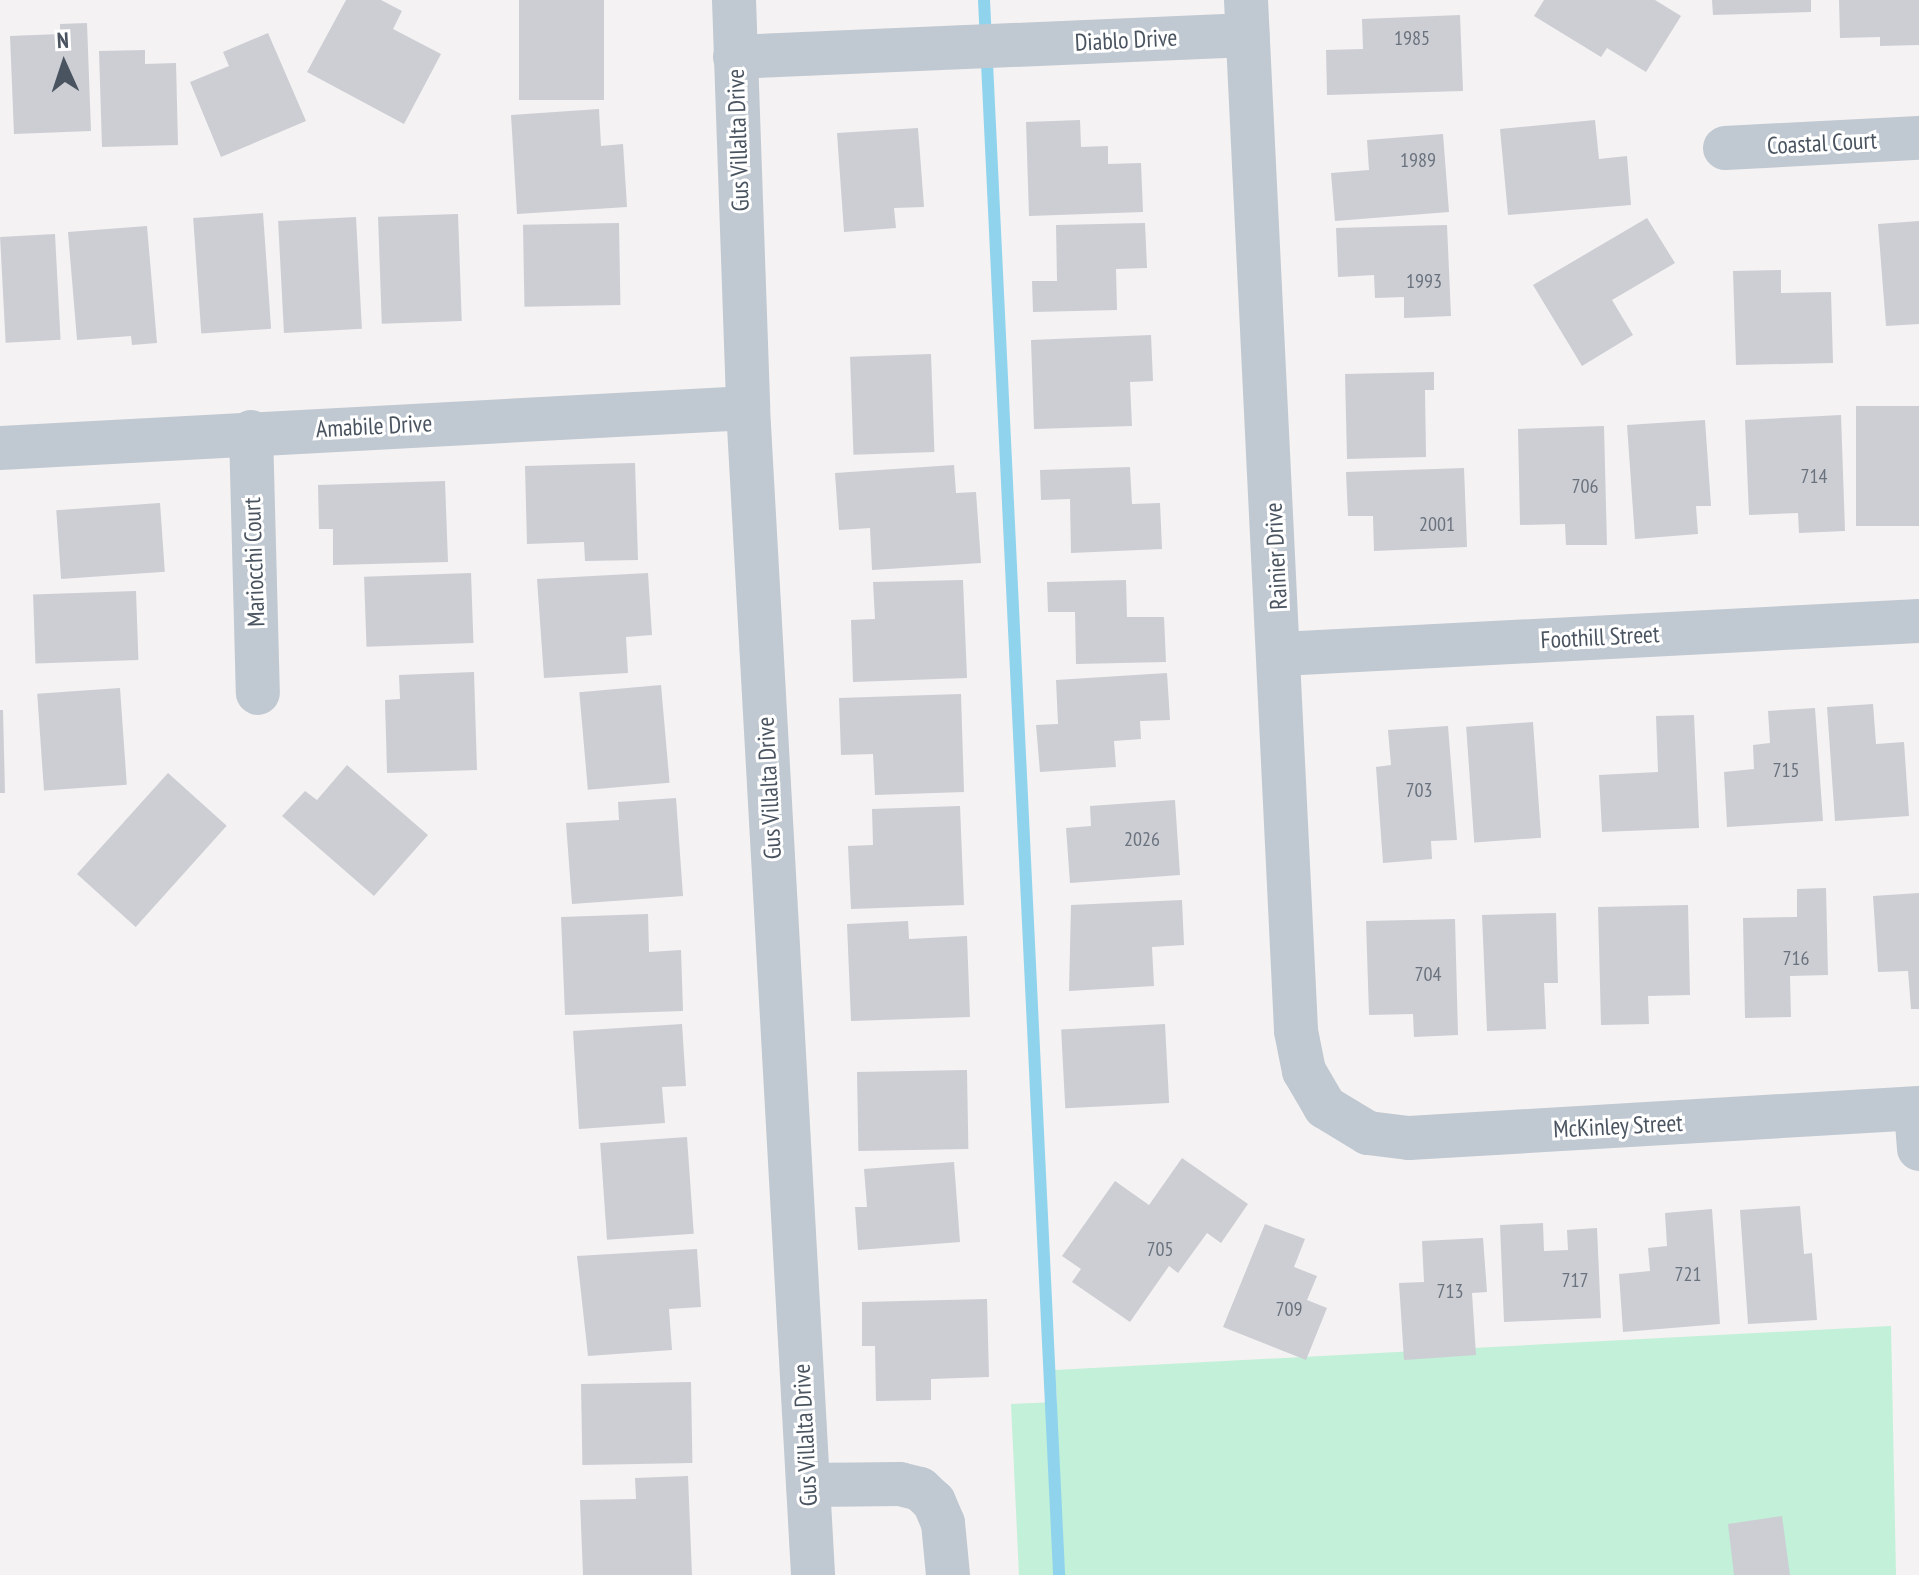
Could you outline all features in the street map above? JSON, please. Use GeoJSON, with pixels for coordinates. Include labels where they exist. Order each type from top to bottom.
{"type":"FeatureCollection","features":[{"type":"Feature","properties":{"kind":"street","name":"Gus Villalta Drive"},"geometry":{"type":"LineString","coordinates":[[734,0],[748,408],[813,1575]]}},
{"type":"Feature","properties":{"kind":"street","name":"Diablo Drive"},"geometry":{"type":"LineString","coordinates":[[735,57],[987,46],[1247,17]]}},
{"type":"Feature","properties":{"kind":"street","name":"Rainier Drive"},"geometry":{"type":"LineString","coordinates":[[1247,17],[1281,654],[1296,1031],[1304,1071],[1325,1107]]}},
{"type":"Feature","properties":{"kind":"street","name":"Coastal Court"},"geometry":{"type":"LineString","coordinates":[[1725,148],[1919,138]]}},
{"type":"Feature","properties":{"kind":"street","name":"Amabile Drive"},"geometry":{"type":"LineString","coordinates":[[0,448],[251,432],[748,408]]}},
{"type":"Feature","properties":{"kind":"street","name":"Mariocchi Court"},"geometry":{"type":"LineString","coordinates":[[251,432],[258,693]]}},
{"type":"Feature","properties":{"kind":"street","name":"Foothill Street"},"geometry":{"type":"LineString","coordinates":[[1281,654],[1919,621]]}},
{"type":"Feature","properties":{"kind":"street","name":"McKinley Street"},"geometry":{"type":"LineString","coordinates":[[1325,1107],[1368,1133],[1409,1138],[1918,1122]]}},
{"type":"Feature","properties":{"kind":"street"},"geometry":{"type":"LineString","coordinates":[[808,1485],[900,1484],[920,1489],[934,1502],[943,1523],[948,1575]]}},
{"type":"Feature","properties":{"kind":"green space"},"geometry":{"type":"Polygon","coordinates":[[[1891,1326],[1896,1575],[1019,1575],[1011,1404],[1057,1402],[1055,1370],[1891,1326]]]}},
{"type":"Feature","properties":{"kind":"building"},"geometry":{"type":"Polygon","coordinates":[[[346,0],[381,0],[402,11],[393,29],[441,54],[404,124],[307,72],[346,0]]]}},
{"type":"Feature","properties":{"kind":"building"},"geometry":{"type":"Polygon","coordinates":[[[519,0],[604,0],[604,100],[519,100],[519,0]]]}},
{"type":"Feature","properties":{"kind":"building"},"geometry":{"type":"Polygon","coordinates":[[[1544,0],[1655,0],[1681,16],[1646,72],[1607,48],[1601,57],[1534,16],[1544,0]]]}},
{"type":"Feature","properties":{"kind":"building"},"geometry":{"type":"Polygon","coordinates":[[[1712,0],[1811,0],[1811,12],[1713,15],[1712,0]]]}},
{"type":"Feature","properties":{"kind":"building"},"geometry":{"type":"Polygon","coordinates":[[[1839,0],[1919,0],[1919,45],[1880,46],[1880,37],[1840,38],[1839,0]]]}},
{"type":"Feature","properties":{"kind":"building"},"geometry":{"type":"Polygon","coordinates":[[[1460,15],[1463,91],[1327,95],[1326,50],[1363,49],[1362,19],[1460,15]]]}},
{"type":"Feature","properties":{"kind":"building"},"geometry":{"type":"Polygon","coordinates":[[[87,23],[91,131],[14,134],[10,36],[60,34],[60,24],[87,23]]]}},
{"type":"Feature","properties":{"kind":"building"},"geometry":{"type":"Polygon","coordinates":[[[268,33],[306,121],[221,157],[190,82],[229,66],[223,52],[268,33]]]}},
{"type":"Feature","properties":{"kind":"building"},"geometry":{"type":"Polygon","coordinates":[[[145,50],[145,64],[176,63],[178,145],[102,147],[99,51],[145,50]]]}},
{"type":"Feature","properties":{"kind":"building"},"geometry":{"type":"Polygon","coordinates":[[[599,109],[601,146],[623,144],[627,207],[517,214],[511,115],[599,109]]]}},
{"type":"Feature","properties":{"kind":"building"},"geometry":{"type":"Polygon","coordinates":[[[1080,120],[1081,147],[1108,146],[1108,164],[1141,163],[1143,212],[1029,216],[1026,122],[1080,120]]]}},
{"type":"Feature","properties":{"kind":"building"},"geometry":{"type":"Polygon","coordinates":[[[1595,120],[1599,159],[1627,156],[1631,205],[1508,215],[1500,129],[1595,120]]]}},
{"type":"Feature","properties":{"kind":"building"},"geometry":{"type":"Polygon","coordinates":[[[918,128],[924,207],[894,208],[896,228],[844,232],[837,133],[918,128]]]}},
{"type":"Feature","properties":{"kind":"building"},"geometry":{"type":"Polygon","coordinates":[[[1443,134],[1449,212],[1335,221],[1331,173],[1369,170],[1367,140],[1443,134]]]}},
{"type":"Feature","properties":{"kind":"building"},"geometry":{"type":"Polygon","coordinates":[[[263,213],[271,329],[201,334],[193,218],[263,213]]]}},
{"type":"Feature","properties":{"kind":"building"},"geometry":{"type":"Polygon","coordinates":[[[458,214],[462,321],[382,324],[378,217],[458,214]]]}},
{"type":"Feature","properties":{"kind":"building"},"geometry":{"type":"Polygon","coordinates":[[[356,217],[362,329],[284,333],[278,221],[356,217]]]}},
{"type":"Feature","properties":{"kind":"building"},"geometry":{"type":"Polygon","coordinates":[[[1647,218],[1675,263],[1612,300],[1633,335],[1582,366],[1533,285],[1647,218]]]}},
{"type":"Feature","properties":{"kind":"building"},"geometry":{"type":"Polygon","coordinates":[[[1919,221],[1919,324],[1886,326],[1878,224],[1919,221]]]}},
{"type":"Feature","properties":{"kind":"building"},"geometry":{"type":"Polygon","coordinates":[[[619,223],[620,305],[524,307],[523,225],[619,223]]]}},
{"type":"Feature","properties":{"kind":"building"},"geometry":{"type":"Polygon","coordinates":[[[1145,223],[1147,268],[1116,269],[1117,310],[1033,312],[1032,281],[1057,281],[1056,225],[1145,223]]]}},
{"type":"Feature","properties":{"kind":"building"},"geometry":{"type":"Polygon","coordinates":[[[1447,225],[1451,316],[1404,318],[1404,297],[1375,298],[1374,275],[1338,277],[1336,228],[1447,225]]]}},
{"type":"Feature","properties":{"kind":"building"},"geometry":{"type":"Polygon","coordinates":[[[147,226],[157,343],[132,345],[131,336],[77,340],[68,232],[147,226]]]}},
{"type":"Feature","properties":{"kind":"building"},"geometry":{"type":"Polygon","coordinates":[[[55,234],[61,340],[6,343],[0,237],[55,234]]]}},
{"type":"Feature","properties":{"kind":"building"},"geometry":{"type":"Polygon","coordinates":[[[1781,270],[1781,293],[1831,292],[1833,363],[1736,365],[1733,271],[1781,270]]]}},
{"type":"Feature","properties":{"kind":"building"},"geometry":{"type":"Polygon","coordinates":[[[1151,335],[1153,381],[1130,382],[1132,426],[1034,429],[1031,340],[1151,335]]]}},
{"type":"Feature","properties":{"kind":"building"},"geometry":{"type":"Polygon","coordinates":[[[931,354],[934,452],[853,455],[850,357],[931,354]]]}},
{"type":"Feature","properties":{"kind":"building"},"geometry":{"type":"Polygon","coordinates":[[[1434,372],[1434,390],[1425,390],[1426,457],[1347,459],[1345,374],[1434,372]]]}},
{"type":"Feature","properties":{"kind":"building"},"geometry":{"type":"Polygon","coordinates":[[[1856,406],[1919,406],[1919,526],[1856,526],[1856,406]]]}},
{"type":"Feature","properties":{"kind":"building"},"geometry":{"type":"Polygon","coordinates":[[[1841,415],[1845,531],[1799,533],[1798,513],[1749,515],[1745,420],[1841,415]]]}},
{"type":"Feature","properties":{"kind":"building"},"geometry":{"type":"Polygon","coordinates":[[[1705,420],[1711,506],[1696,506],[1698,534],[1635,539],[1627,425],[1705,420]]]}},
{"type":"Feature","properties":{"kind":"building"},"geometry":{"type":"Polygon","coordinates":[[[1604,426],[1607,545],[1566,545],[1565,524],[1520,525],[1518,429],[1604,426]]]}},
{"type":"Feature","properties":{"kind":"building"},"geometry":{"type":"Polygon","coordinates":[[[635,463],[638,560],[585,561],[584,542],[527,544],[525,466],[635,463]]]}},
{"type":"Feature","properties":{"kind":"building"},"geometry":{"type":"Polygon","coordinates":[[[954,465],[956,493],[976,492],[981,563],[872,570],[870,528],[839,530],[835,473],[954,465]]]}},
{"type":"Feature","properties":{"kind":"building"},"geometry":{"type":"Polygon","coordinates":[[[1130,467],[1132,504],[1160,503],[1162,549],[1071,553],[1070,499],[1041,500],[1040,470],[1130,467]]]}},
{"type":"Feature","properties":{"kind":"building"},"geometry":{"type":"Polygon","coordinates":[[[1464,468],[1467,547],[1374,551],[1373,516],[1348,516],[1346,472],[1464,468]]]}},
{"type":"Feature","properties":{"kind":"building"},"geometry":{"type":"Polygon","coordinates":[[[445,481],[448,562],[333,565],[333,529],[319,529],[318,485],[445,481]]]}},
{"type":"Feature","properties":{"kind":"building"},"geometry":{"type":"Polygon","coordinates":[[[160,503],[165,572],[61,579],[56,510],[160,503]]]}},
{"type":"Feature","properties":{"kind":"building"},"geometry":{"type":"Polygon","coordinates":[[[471,573],[473,643],[367,647],[364,577],[471,573]]]}},
{"type":"Feature","properties":{"kind":"building"},"geometry":{"type":"Polygon","coordinates":[[[648,573],[652,635],[626,637],[628,673],[544,678],[537,579],[648,573]]]}},
{"type":"Feature","properties":{"kind":"building"},"geometry":{"type":"Polygon","coordinates":[[[963,580],[967,678],[853,682],[851,620],[875,619],[873,582],[963,580]]]}},
{"type":"Feature","properties":{"kind":"building"},"geometry":{"type":"Polygon","coordinates":[[[1126,580],[1127,617],[1164,617],[1166,662],[1076,664],[1075,612],[1048,612],[1047,582],[1126,580]]]}},
{"type":"Feature","properties":{"kind":"building"},"geometry":{"type":"Polygon","coordinates":[[[136,591],[138,660],[35,664],[33,595],[136,591]]]}},
{"type":"Feature","properties":{"kind":"building"},"geometry":{"type":"Polygon","coordinates":[[[474,672],[477,770],[387,773],[385,700],[400,699],[399,675],[474,672]]]}},
{"type":"Feature","properties":{"kind":"building"},"geometry":{"type":"Polygon","coordinates":[[[1167,673],[1170,720],[1140,721],[1141,739],[1114,741],[1116,767],[1040,772],[1036,725],[1058,724],[1056,680],[1167,673]]]}},
{"type":"Feature","properties":{"kind":"building"},"geometry":{"type":"Polygon","coordinates":[[[661,685],[670,783],[588,790],[579,692],[661,685]]]}},
{"type":"Feature","properties":{"kind":"building"},"geometry":{"type":"Polygon","coordinates":[[[120,688],[127,785],[44,791],[37,694],[120,688]]]}},
{"type":"Feature","properties":{"kind":"building"},"geometry":{"type":"Polygon","coordinates":[[[961,694],[964,792],[875,795],[873,754],[841,755],[839,698],[961,694]]]}},
{"type":"Feature","properties":{"kind":"building"},"geometry":{"type":"Polygon","coordinates":[[[1873,704],[1876,744],[1904,742],[1909,816],[1835,821],[1827,707],[1873,704]]]}},
{"type":"Feature","properties":{"kind":"building"},"geometry":{"type":"Polygon","coordinates":[[[1815,708],[1823,821],[1727,827],[1724,772],[1754,769],[1753,745],[1770,743],[1768,711],[1815,708]]]}},
{"type":"Feature","properties":{"kind":"building"},"geometry":{"type":"Polygon","coordinates":[[[0,710],[3,710],[5,793],[0,793],[0,710]]]}},
{"type":"Feature","properties":{"kind":"building"},"geometry":{"type":"Polygon","coordinates":[[[1694,715],[1699,828],[1602,832],[1599,775],[1658,772],[1656,716],[1694,715]]]}},
{"type":"Feature","properties":{"kind":"building"},"geometry":{"type":"Polygon","coordinates":[[[1533,722],[1541,838],[1474,842],[1466,727],[1533,722]]]}},
{"type":"Feature","properties":{"kind":"building"},"geometry":{"type":"Polygon","coordinates":[[[1448,726],[1457,840],[1431,841],[1432,859],[1383,863],[1376,767],[1391,765],[1388,730],[1448,726]]]}},
{"type":"Feature","properties":{"kind":"building"},"geometry":{"type":"Polygon","coordinates":[[[347,765],[428,835],[374,896],[282,816],[305,791],[317,800],[347,765]]]}},
{"type":"Feature","properties":{"kind":"building"},"geometry":{"type":"Polygon","coordinates":[[[168,773],[227,826],[136,927],[77,874],[168,773]]]}},
{"type":"Feature","properties":{"kind":"building"},"geometry":{"type":"Polygon","coordinates":[[[676,798],[683,896],[572,904],[566,823],[619,820],[618,802],[676,798]]]}},
{"type":"Feature","properties":{"kind":"building"},"geometry":{"type":"Polygon","coordinates":[[[1175,800],[1180,875],[1070,883],[1066,828],[1091,826],[1090,806],[1175,800]]]}},
{"type":"Feature","properties":{"kind":"building"},"geometry":{"type":"Polygon","coordinates":[[[960,806],[964,905],[851,909],[848,846],[873,845],[872,809],[960,806]]]}},
{"type":"Feature","properties":{"kind":"building"},"geometry":{"type":"Polygon","coordinates":[[[1826,888],[1828,975],[1790,976],[1791,1017],[1745,1018],[1743,918],[1797,917],[1797,889],[1826,888]]]}},
{"type":"Feature","properties":{"kind":"building"},"geometry":{"type":"Polygon","coordinates":[[[1919,893],[1919,1009],[1911,1009],[1908,971],[1878,972],[1873,896],[1919,893]]]}},
{"type":"Feature","properties":{"kind":"building"},"geometry":{"type":"Polygon","coordinates":[[[1182,900],[1184,945],[1152,947],[1154,986],[1069,991],[1071,905],[1182,900]]]}},
{"type":"Feature","properties":{"kind":"building"},"geometry":{"type":"Polygon","coordinates":[[[1688,905],[1690,995],[1648,996],[1649,1024],[1601,1025],[1598,907],[1688,905]]]}},
{"type":"Feature","properties":{"kind":"building"},"geometry":{"type":"Polygon","coordinates":[[[1556,913],[1558,983],[1544,983],[1546,1029],[1487,1031],[1482,915],[1556,913]]]}},
{"type":"Feature","properties":{"kind":"building"},"geometry":{"type":"Polygon","coordinates":[[[648,914],[649,952],[681,950],[683,1011],[565,1015],[561,917],[648,914]]]}},
{"type":"Feature","properties":{"kind":"building"},"geometry":{"type":"Polygon","coordinates":[[[1455,919],[1458,1035],[1414,1037],[1413,1014],[1369,1015],[1366,921],[1455,919]]]}},
{"type":"Feature","properties":{"kind":"building"},"geometry":{"type":"Polygon","coordinates":[[[908,921],[909,939],[967,936],[970,1017],[851,1021],[847,924],[908,921]]]}},
{"type":"Feature","properties":{"kind":"building"},"geometry":{"type":"Polygon","coordinates":[[[682,1024],[686,1086],[662,1087],[665,1123],[579,1129],[573,1031],[682,1024]]]}},
{"type":"Feature","properties":{"kind":"building"},"geometry":{"type":"Polygon","coordinates":[[[1165,1024],[1169,1103],[1065,1108],[1061,1029],[1165,1024]]]}},
{"type":"Feature","properties":{"kind":"building"},"geometry":{"type":"Polygon","coordinates":[[[967,1070],[968,1149],[858,1151],[857,1072],[967,1070]]]}},
{"type":"Feature","properties":{"kind":"building"},"geometry":{"type":"Polygon","coordinates":[[[687,1137],[694,1234],[607,1240],[600,1143],[687,1137]]]}},
{"type":"Feature","properties":{"kind":"building"},"geometry":{"type":"Polygon","coordinates":[[[1182,1158],[1248,1204],[1221,1243],[1207,1233],[1178,1273],[1169,1266],[1130,1322],[1072,1282],[1081,1269],[1062,1256],[1115,1181],[1149,1205],[1182,1158]]]}},
{"type":"Feature","properties":{"kind":"building"},"geometry":{"type":"Polygon","coordinates":[[[954,1162],[960,1242],[858,1250],[855,1207],[867,1207],[864,1169],[954,1162]]]}},
{"type":"Feature","properties":{"kind":"building"},"geometry":{"type":"Polygon","coordinates":[[[1800,1206],[1804,1254],[1812,1253],[1817,1320],[1748,1324],[1740,1210],[1800,1206]]]}},
{"type":"Feature","properties":{"kind":"building"},"geometry":{"type":"Polygon","coordinates":[[[1712,1209],[1720,1324],[1623,1332],[1619,1274],[1650,1271],[1648,1248],[1667,1246],[1665,1213],[1712,1209]]]}},
{"type":"Feature","properties":{"kind":"building"},"geometry":{"type":"Polygon","coordinates":[[[1543,1223],[1544,1251],[1568,1250],[1567,1230],[1597,1228],[1601,1318],[1504,1322],[1500,1225],[1543,1223]]]}},
{"type":"Feature","properties":{"kind":"building"},"geometry":{"type":"Polygon","coordinates":[[[1265,1224],[1305,1239],[1294,1267],[1317,1276],[1307,1300],[1327,1308],[1306,1360],[1223,1327],[1265,1224]]]}},
{"type":"Feature","properties":{"kind":"building"},"geometry":{"type":"Polygon","coordinates":[[[1483,1238],[1487,1292],[1472,1293],[1476,1355],[1404,1360],[1399,1283],[1424,1282],[1422,1241],[1483,1238]]]}},
{"type":"Feature","properties":{"kind":"building"},"geometry":{"type":"Polygon","coordinates":[[[697,1249],[701,1307],[669,1309],[672,1350],[588,1356],[577,1256],[697,1249]]]}},
{"type":"Feature","properties":{"kind":"building"},"geometry":{"type":"Polygon","coordinates":[[[987,1299],[989,1377],[931,1379],[931,1400],[876,1401],[875,1346],[862,1346],[862,1302],[987,1299]]]}},
{"type":"Feature","properties":{"kind":"building"},"geometry":{"type":"Polygon","coordinates":[[[691,1382],[692,1463],[582,1465],[581,1384],[691,1382]]]}},
{"type":"Feature","properties":{"kind":"building"},"geometry":{"type":"Polygon","coordinates":[[[688,1476],[692,1575],[583,1575],[580,1500],[636,1499],[635,1478],[688,1476]]]}},
{"type":"Feature","properties":{"kind":"building"},"geometry":{"type":"Polygon","coordinates":[[[1782,1516],[1790,1575],[1734,1575],[1728,1524],[1782,1516]]]}},
{"type":"Feature","properties":{"kind":"waterway"},"geometry":{"type":"LineString","coordinates":[[984,0],[1059,1575]]}}]}
